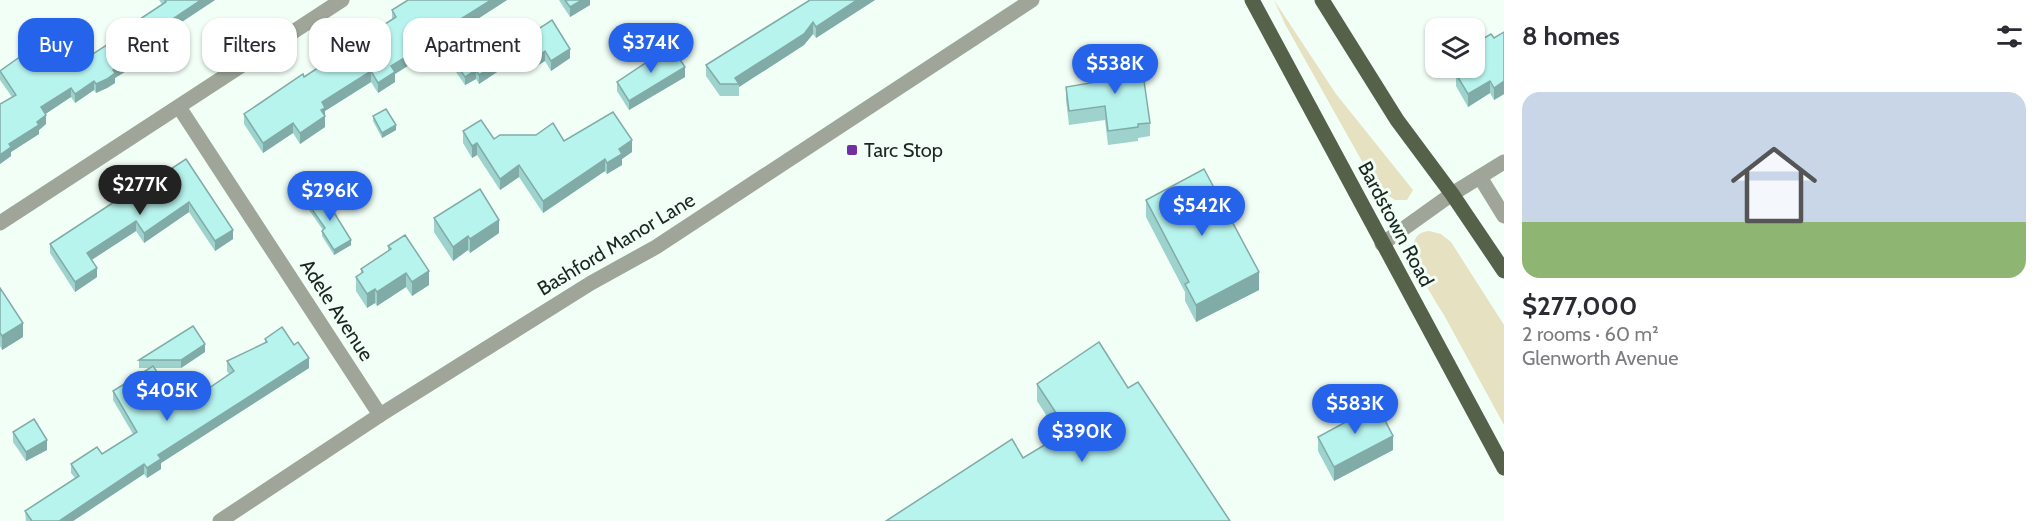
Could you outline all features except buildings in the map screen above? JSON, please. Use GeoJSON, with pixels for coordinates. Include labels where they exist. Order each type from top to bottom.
{"type":"FeatureCollection","features":[{"type":"Feature","properties":{"kind":"main road","name":"Bardstown Road"},"geometry":{"type":"LineString","coordinates":[[1252,0],[1504,468]]}},
{"type":"Feature","properties":{"kind":"main road"},"geometry":{"type":"LineString","coordinates":[[1322,0],[1397,120],[1452,194],[1504,271]]}},
{"type":"Feature","properties":{"kind":"street"},"geometry":{"type":"LineString","coordinates":[[0,224],[342,0]]}},
{"type":"Feature","properties":{"kind":"street","name":"Bashford Manor Lane"},"geometry":{"type":"LineString","coordinates":[[220,521],[380,415],[591,283],[656,247],[1032,0]]}},
{"type":"Feature","properties":{"kind":"street","name":"Adele Avenue"},"geometry":{"type":"LineString","coordinates":[[179,107],[380,415]]}},
{"type":"Feature","properties":{"kind":"street"},"geometry":{"type":"LineString","coordinates":[[1382,244],[1452,194],[1504,162]]}},
{"type":"Feature","properties":{"kind":"street"},"geometry":{"type":"LineString","coordinates":[[1480,177],[1504,216]]}},
{"type":"Feature","properties":{"kind":"shaded area"},"geometry":{"type":"Polygon","coordinates":[[[1274,0],[1336,94],[1413,190],[1407,200],[1395,200],[1377,188],[1285,24],[1274,0]]]}},
{"type":"Feature","properties":{"kind":"shaded area"},"geometry":{"type":"Polygon","coordinates":[[[1429,231],[1441,234],[1451,242],[1504,325],[1504,425],[1417,268],[1413,254],[1414,241],[1421,233],[1429,231]]]}},
{"type":"Feature","properties":{"kind":"place","name":"Tarc Stop"},"geometry":{"type":"Point","coordinates":[852,150]}}]}
